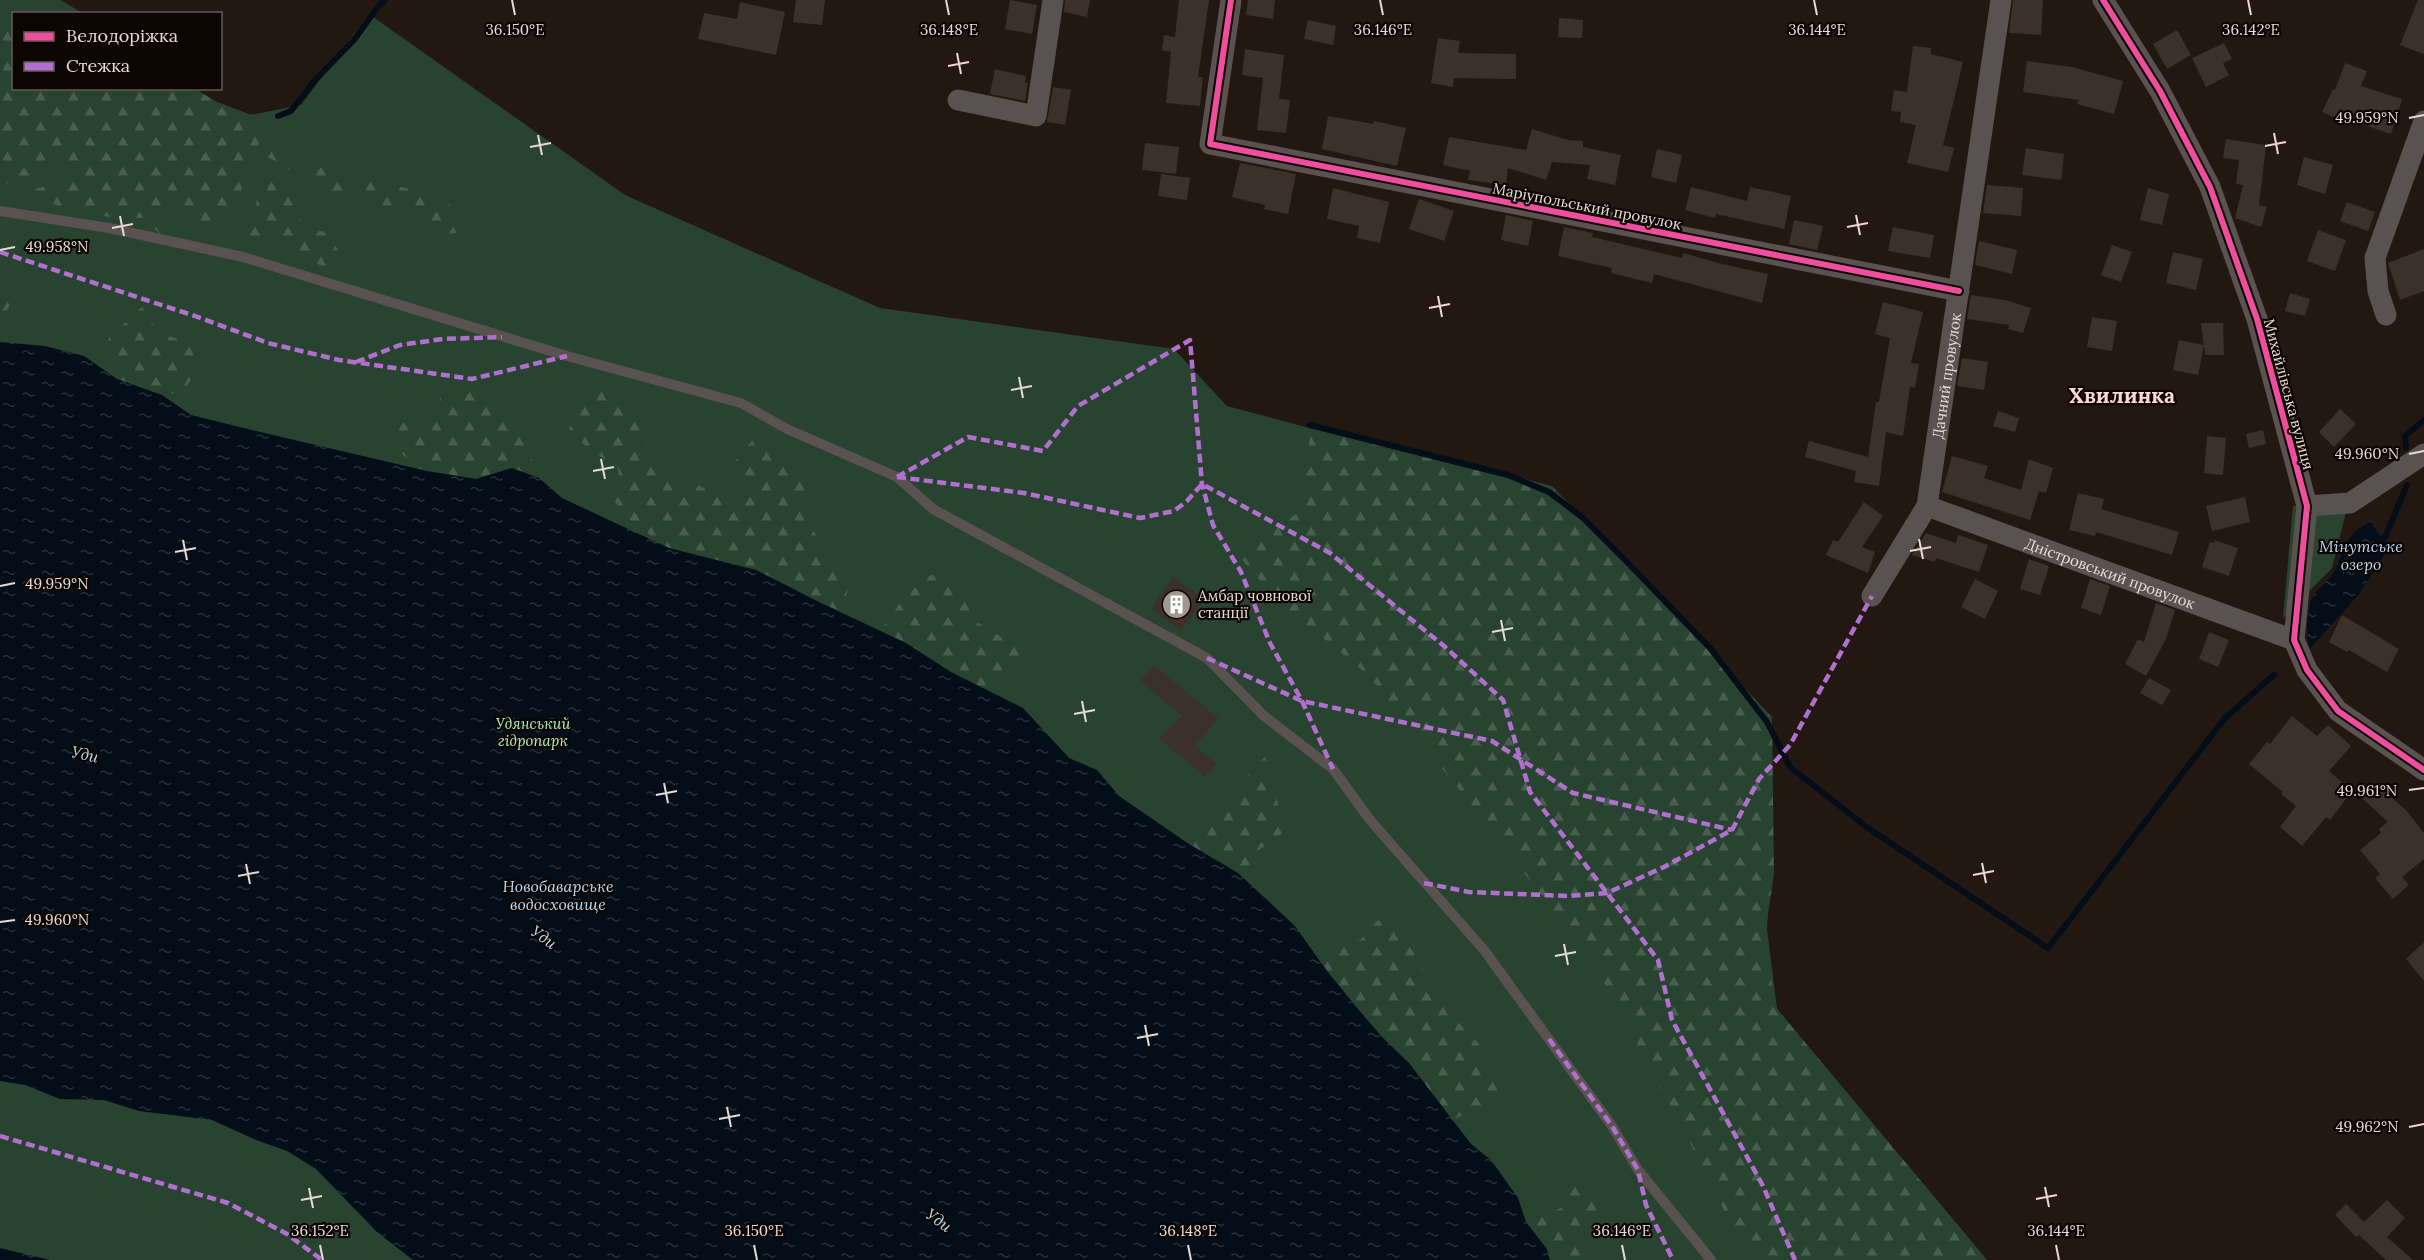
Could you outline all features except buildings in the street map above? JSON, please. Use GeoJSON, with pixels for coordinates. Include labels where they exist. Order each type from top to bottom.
{"type":"FeatureCollection","features":[{"type":"Feature","properties":{"kind":"street"},"geometry":{"type":"LineString","coordinates":[[958,100],[1036,116],[1053,0]]}},
{"type":"Feature","properties":{"kind":"street","name":"Маріупольський провулок"},"geometry":{"type":"LineString","coordinates":[[1231,0],[1210,144],[1959,291]]}},
{"type":"Feature","properties":{"kind":"street","name":"Дачний провулок"},"geometry":{"type":"LineString","coordinates":[[1872,596],[1927,506],[2001,0]]}},
{"type":"Feature","properties":{"kind":"street","name":"Михайлівська вулиця"},"geometry":{"type":"LineString","coordinates":[[2103,0],[2160,91],[2210,187],[2257,319],[2307,506],[2294,640],[2307,670],[2338,711],[2424,770]]}},
{"type":"Feature","properties":{"kind":"street"},"geometry":{"type":"LineString","coordinates":[[2386,315],[2378,291],[2375,258],[2424,121]]}},
{"type":"Feature","properties":{"kind":"street"},"geometry":{"type":"LineString","coordinates":[[2307,506],[2350,503],[2424,454]]}},
{"type":"Feature","properties":{"kind":"street","name":"Дністровський провулок"},"geometry":{"type":"LineString","coordinates":[[1927,506],[2294,640]]}},
{"type":"Feature","properties":{"kind":"lane"},"geometry":{"type":"LineString","coordinates":[[0,211],[109,228],[243,257],[567,356],[741,403],[788,429],[897,477],[933,509],[1207,658],[1264,716],[1333,769],[1370,820],[1484,950],[1612,1126],[1638,1170],[1711,1260]]}},
{"type":"Feature","properties":{"kind":"green space","name":"Удянський гідропарк"},"geometry":{"type":"Polygon","coordinates":[[[0,0],[61,0],[80,12],[12,12],[12,90],[198,90],[240,117],[301,105],[369,14],[625,195],[880,308],[1174,349],[1227,406],[1549,492],[1770,870],[1767,929],[1777,1009],[1987,1260],[0,1260],[0,0]]]}},
{"type":"Feature","properties":{"kind":"green space"},"geometry":{"type":"Polygon","coordinates":[[[12,20],[12,90],[197,90],[215,101],[267,121],[240,192],[218,232],[198,227],[173,205],[165,217],[160,234],[145,218],[110,217],[65,210],[31,190],[69,180],[73,168],[46,167],[26,179],[0,185],[0,37],[2,28],[12,20]]]}},
{"type":"Feature","properties":{"kind":"green space"},"geometry":{"type":"Polygon","coordinates":[[[277,148],[303,162],[366,181],[418,190],[455,207],[471,231],[440,235],[402,211],[319,187],[266,156],[277,148]]]}},
{"type":"Feature","properties":{"kind":"green space"},"geometry":{"type":"Polygon","coordinates":[[[262,175],[275,176],[299,188],[301,232],[326,231],[343,258],[337,272],[284,247],[250,239],[247,228],[254,214],[262,175]]]}},
{"type":"Feature","properties":{"kind":"green space"},"geometry":{"type":"Polygon","coordinates":[[[0,278],[15,296],[6,312],[0,311],[0,278]]]}},
{"type":"Feature","properties":{"kind":"green space"},"geometry":{"type":"Polygon","coordinates":[[[142,307],[158,333],[189,342],[199,368],[182,393],[162,395],[117,379],[108,339],[142,307]]]}},
{"type":"Feature","properties":{"kind":"green space"},"geometry":{"type":"Polygon","coordinates":[[[611,387],[629,404],[654,461],[731,503],[751,490],[734,462],[752,441],[781,448],[807,470],[810,526],[849,583],[843,613],[756,570],[669,548],[633,523],[610,496],[619,476],[617,464],[592,453],[569,429],[586,393],[611,387]]]}},
{"type":"Feature","properties":{"kind":"green space"},"geometry":{"type":"Polygon","coordinates":[[[439,388],[467,388],[495,401],[515,423],[539,478],[512,468],[476,479],[420,469],[392,446],[392,419],[419,427],[441,414],[439,388]]]}},
{"type":"Feature","properties":{"kind":"green space"},"geometry":{"type":"Polygon","coordinates":[[[1312,424],[1552,486],[1772,717],[1774,873],[1764,942],[1777,1009],[1987,1260],[1749,1260],[1682,1127],[1591,959],[1368,675],[1279,602],[1237,554],[1299,512],[1312,424]]]}},
{"type":"Feature","properties":{"kind":"green space"},"geometry":{"type":"Polygon","coordinates":[[[2348,504],[2332,568],[2283,618],[2293,506],[2348,504]]]}},
{"type":"Feature","properties":{"kind":"green space"},"geometry":{"type":"Polygon","coordinates":[[[949,565],[965,592],[977,622],[1022,650],[1014,675],[989,691],[881,630],[910,592],[937,571],[949,565]]]}},
{"type":"Feature","properties":{"kind":"green space"},"geometry":{"type":"Polygon","coordinates":[[[1269,752],[1284,832],[1259,850],[1245,880],[1238,873],[1189,844],[1191,838],[1269,752]]]}},
{"type":"Feature","properties":{"kind":"green space"},"geometry":{"type":"Polygon","coordinates":[[[1378,920],[1400,928],[1442,1005],[1478,1043],[1504,1095],[1453,1120],[1409,1063],[1383,1038],[1318,959],[1328,946],[1360,940],[1378,920]]]}},
{"type":"Feature","properties":{"kind":"green space"},"geometry":{"type":"Polygon","coordinates":[[[1573,1175],[1594,1186],[1601,1202],[1584,1233],[1583,1248],[1597,1260],[1550,1260],[1546,1249],[1526,1222],[1532,1210],[1549,1213],[1574,1202],[1565,1192],[1573,1175]]]}},
{"type":"Feature","properties":{"kind":"water","name":"Новобаварське водосховище"},"geometry":{"type":"Polygon","coordinates":[[[0,342],[45,346],[84,356],[117,379],[162,395],[191,415],[256,431],[427,471],[476,479],[512,468],[539,478],[562,498],[669,548],[756,570],[906,643],[951,672],[1023,708],[1069,758],[1097,770],[1119,796],[1189,844],[1238,873],[1295,926],[1327,971],[1383,1038],[1409,1063],[1471,1144],[1491,1160],[1518,1198],[1526,1222],[1547,1249],[1550,1260],[413,1260],[377,1232],[316,1169],[287,1151],[212,1120],[139,1111],[104,1100],[60,1099],[25,1085],[0,1081],[0,342]]]}},
{"type":"Feature","properties":{"kind":"water","name":"Мінутське озеро"},"geometry":{"type":"Polygon","coordinates":[[[2370,521],[2389,548],[2360,593],[2310,649],[2307,624],[2312,598],[2333,573],[2349,539],[2360,527],[2370,521]]]}},
{"type":"Feature","properties":{"kind":"water"},"geometry":{"type":"Polygon","coordinates":[[[0,1248],[50,1260],[0,1260],[0,1248]]]}},
{"type":"Feature","properties":{"kind":"waterway"},"geometry":{"type":"LineString","coordinates":[[278,116],[291,111],[316,79],[354,40],[385,0]]}},
{"type":"Feature","properties":{"kind":"waterway"},"geometry":{"type":"LineString","coordinates":[[2406,448],[2405,436],[2424,420]]}},
{"type":"Feature","properties":{"kind":"waterway"},"geometry":{"type":"LineString","coordinates":[[1310,425],[1508,475],[1549,492],[1582,517],[1710,648],[1767,722],[1790,767],[1868,828],[2048,948],[2225,718],[2274,675]]}},
{"type":"Feature","properties":{"kind":"waterway"},"geometry":{"type":"LineString","coordinates":[[2379,545],[2386,535],[2407,485]]}},
{"type":"Feature","properties":{"kind":"marked path"},"geometry":{"type":"LineString","coordinates":[[0,252],[195,316],[268,343],[339,360],[472,379],[567,356]]}},
{"type":"Feature","properties":{"kind":"marked path"},"geometry":{"type":"LineString","coordinates":[[356,362],[400,345],[443,339],[502,337]]}},
{"type":"Feature","properties":{"kind":"marked path"},"geometry":{"type":"LineString","coordinates":[[897,477],[968,437],[1043,451],[1078,406],[1190,340],[1202,484],[1213,525],[1241,572],[1270,643],[1302,701],[1333,769]]}},
{"type":"Feature","properties":{"kind":"marked path"},"geometry":{"type":"LineString","coordinates":[[897,477],[1024,493],[1140,518],[1174,511],[1187,501],[1202,484],[1330,553],[1444,646],[1503,700],[1530,792],[1658,960],[1672,1020],[1763,1186],[1795,1260]]}},
{"type":"Feature","properties":{"kind":"marked path"},"geometry":{"type":"LineString","coordinates":[[1424,883],[1469,892],[1568,896],[1607,893],[1664,867],[1732,830],[1759,779],[1790,745],[1872,596]]}},
{"type":"Feature","properties":{"kind":"marked path"},"geometry":{"type":"LineString","coordinates":[[1207,658],[1302,701],[1492,741],[1573,793],[1732,830]]}},
{"type":"Feature","properties":{"kind":"marked path"},"geometry":{"type":"LineString","coordinates":[[1549,1039],[1612,1126],[1638,1170],[1646,1205],[1673,1260]]}},
{"type":"Feature","properties":{"kind":"marked path"},"geometry":{"type":"LineString","coordinates":[[0,1136],[228,1203],[287,1234],[322,1260]]}},
{"type":"Feature","properties":{"kind":"cycle path"},"geometry":{"type":"LineString","coordinates":[[1231,0],[1210,144],[1959,291]]}},
{"type":"Feature","properties":{"kind":"cycle path"},"geometry":{"type":"LineString","coordinates":[[2103,0],[2160,91],[2210,187],[2257,319],[2307,506],[2294,640],[2307,670],[2338,711],[2424,770]]}},
{"type":"Feature","properties":{"kind":"place","name":"Амбар човнової станції"},"geometry":{"type":"Point","coordinates":[1177,604]}},
{"type":"Feature","properties":{"kind":"district","name":"Хвилинка"},"geometry":{"type":"Point","coordinates":[2122,395]}},
{"type":"Feature","properties":{"kind":"water label","name":"Уди"},"geometry":{"type":"Point","coordinates":[85,754]}},
{"type":"Feature","properties":{"kind":"water label","name":"Уди"},"geometry":{"type":"Point","coordinates":[544,937]}},
{"type":"Feature","properties":{"kind":"water label","name":"Уди"},"geometry":{"type":"Point","coordinates":[939,1220]}}]}
